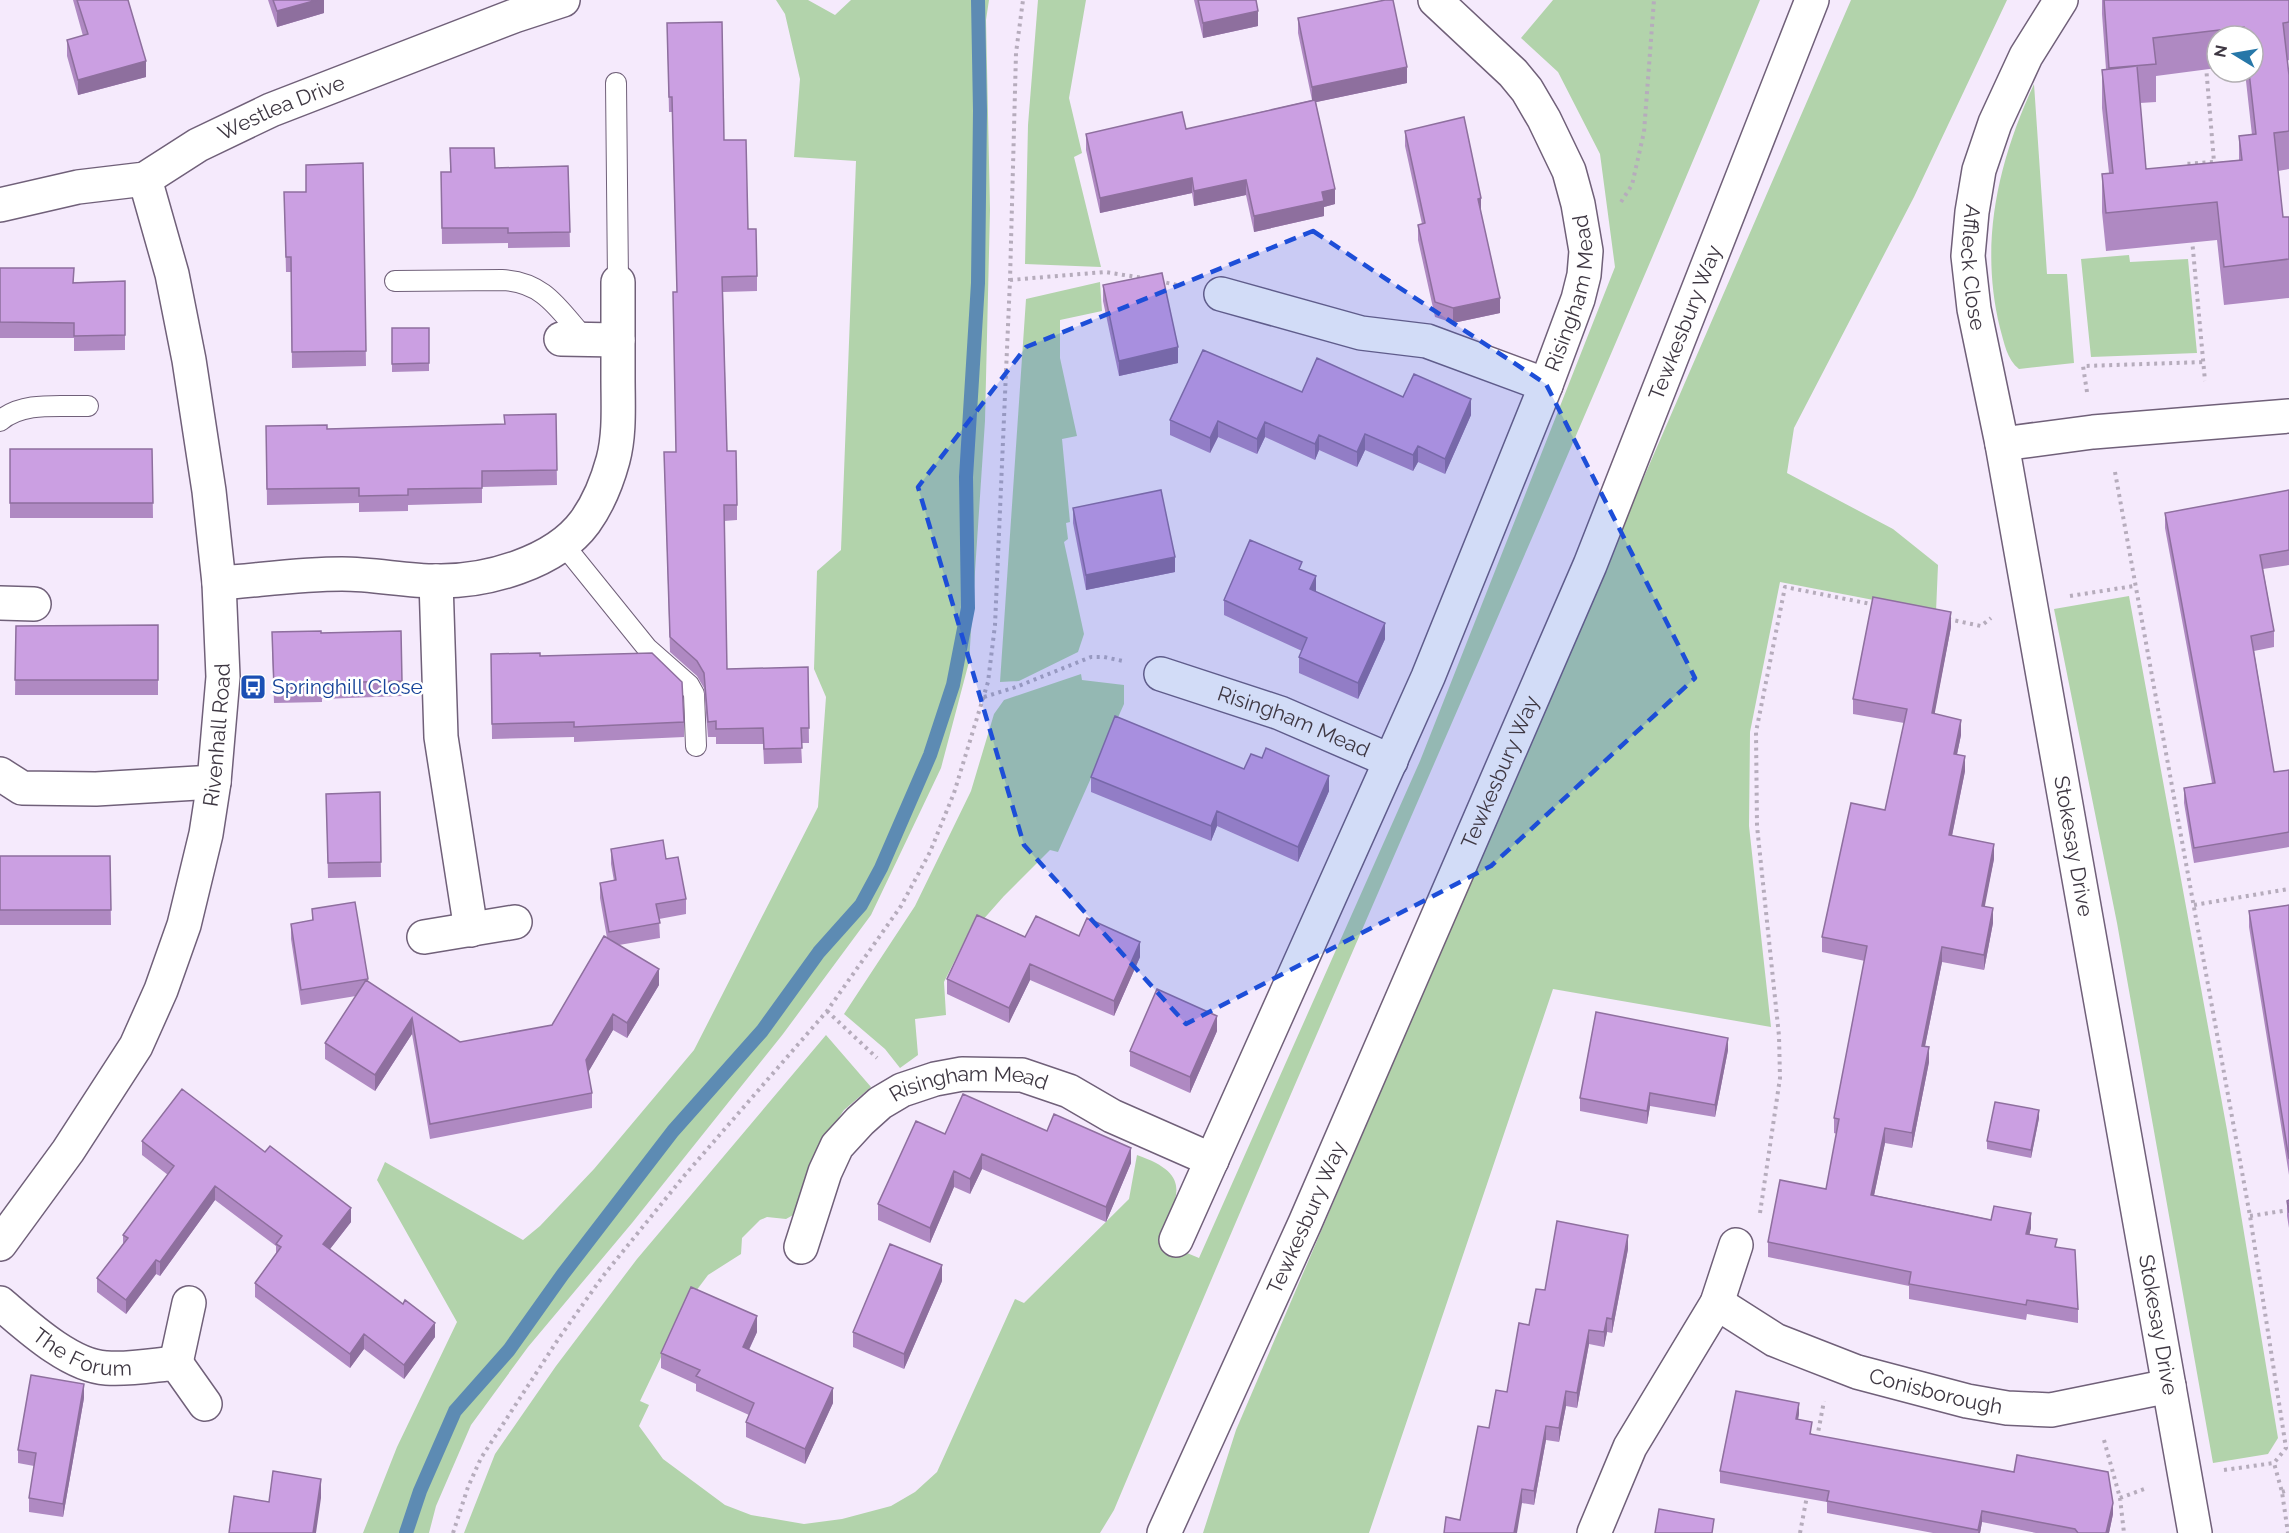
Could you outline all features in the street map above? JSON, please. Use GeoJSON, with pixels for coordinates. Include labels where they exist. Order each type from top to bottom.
{"type":"FeatureCollection","features":[{"type":"Feature","properties":{"kind":"street","name":"Westlea Drive"},"geometry":{"type":"LineString","coordinates":[[0,205],[78,187],[145,179],[198,145],[271,110],[514,16],[563,0]]}},
{"type":"Feature","properties":{"kind":"street","name":"Risingham Mead"},"geometry":{"type":"LineString","coordinates":[[1176,1240],[1428,677],[1546,385],[1578,299],[1584,275],[1586,251],[1584,234],[1569,171],[1557,142],[1536,103],[1513,73],[1435,0]]}},
{"type":"Feature","properties":{"kind":"street","name":"Tewkesbury Way"},"geometry":{"type":"LineString","coordinates":[[1164,1533],[1305,1223],[1590,565],[1812,0]]}},
{"type":"Feature","properties":{"kind":"street","name":"Affleck Close"},"geometry":{"type":"LineString","coordinates":[[2002,444],[1974,309],[1968,256],[1972,212],[1979,170],[1995,123],[2026,56],[2061,0]]}},
{"type":"Feature","properties":{"kind":"street","name":"Rivenhall Road"},"geometry":{"type":"LineString","coordinates":[[0,1244],[68,1151],[136,1046],[161,990],[184,925],[206,834],[214,782],[223,677],[219,584],[209,491],[189,360],[172,274],[145,179]]}},
{"type":"Feature","properties":{"kind":"street"},"geometry":{"type":"LineString","coordinates":[[219,584],[343,574],[436,581],[464,580],[494,576],[526,564],[563,544],[584,523],[602,493],[613,458],[618,423],[618,282]]}},
{"type":"Feature","properties":{"kind":"street","name":"Risingham Mead"},"geometry":{"type":"LineString","coordinates":[[1221,294],[1355,332],[1427,341],[1546,385]]}},
{"type":"Feature","properties":{"kind":"street"},"geometry":{"type":"LineString","coordinates":[[573,339],[618,340]]}},
{"type":"Feature","properties":{"kind":"street"},"geometry":{"type":"LineString","coordinates":[[2002,444],[2093,432],[2289,416]]}},
{"type":"Feature","properties":{"kind":"street","name":"Stokesay Drive"},"geometry":{"type":"LineString","coordinates":[[2002,444],[2195,1533]]}},
{"type":"Feature","properties":{"kind":"street"},"geometry":{"type":"LineString","coordinates":[[436,581],[441,737],[471,930]]}},
{"type":"Feature","properties":{"kind":"street"},"geometry":{"type":"LineString","coordinates":[[0,603],[34,604]]}},
{"type":"Feature","properties":{"kind":"street","name":"Risingham Mead"},"geometry":{"type":"LineString","coordinates":[[1161,674],[1280,713],[1391,761]]}},
{"type":"Feature","properties":{"kind":"street"},"geometry":{"type":"LineString","coordinates":[[0,774],[22,788],[96,789],[214,782]]}},
{"type":"Feature","properties":{"kind":"street"},"geometry":{"type":"LineString","coordinates":[[424,937],[515,922]]}},
{"type":"Feature","properties":{"kind":"street","name":"Risingham Mead"},"geometry":{"type":"LineString","coordinates":[[801,1247],[825,1172],[837,1146],[860,1121],[879,1102],[913,1086],[962,1074],[1022,1075],[1069,1091],[1112,1116],[1212,1160]]}},
{"type":"Feature","properties":{"kind":"street"},"geometry":{"type":"LineString","coordinates":[[1594,1533],[1630,1447],[1718,1303],[1737,1245]]}},
{"type":"Feature","properties":{"kind":"street"},"geometry":{"type":"LineString","coordinates":[[189,1303],[176,1363],[205,1404]]}},
{"type":"Feature","properties":{"kind":"street","name":"Conisborough"},"geometry":{"type":"LineString","coordinates":[[1718,1303],[1775,1340],[1857,1372],[1910,1388],[2007,1408],[2051,1410],[2169,1386]]}},
{"type":"Feature","properties":{"kind":"street","name":"The Forum"},"geometry":{"type":"LineString","coordinates":[[0,1304],[55,1346],[81,1361],[105,1369],[176,1363]]}},
{"type":"Feature","properties":{"kind":"lane"},"geometry":{"type":"LineString","coordinates":[[616,83],[618,282]]}},
{"type":"Feature","properties":{"kind":"lane"},"geometry":{"type":"LineString","coordinates":[[395,280],[518,281],[531,285],[553,302],[573,339]]}},
{"type":"Feature","properties":{"kind":"lane"},"geometry":{"type":"LineString","coordinates":[[0,421],[9,413],[27,408],[88,406]]}},
{"type":"Feature","properties":{"kind":"lane"},"geometry":{"type":"LineString","coordinates":[[563,544],[647,648],[689,685],[694,694],[696,746]]}},
{"type":"Feature","properties":{"kind":"path"},"geometry":{"type":"LineString","coordinates":[[453,1533],[468,1487],[481,1458],[559,1338],[603,1276],[684,1176],[827,1011],[901,906],[930,852],[954,793],[984,697],[990,671],[995,625],[1010,280],[1016,53],[1023,0]]}},
{"type":"Feature","properties":{"kind":"path"},"geometry":{"type":"LineString","coordinates":[[1584,234],[1619,205],[1632,185],[1644,132],[1654,0]]}},
{"type":"Feature","properties":{"kind":"path"},"geometry":{"type":"LineString","coordinates":[[2186,176],[2185,164],[2214,162],[2208,84]]}},
{"type":"Feature","properties":{"kind":"path"},"geometry":{"type":"LineString","coordinates":[[2191,234],[2209,424]]}},
{"type":"Feature","properties":{"kind":"path"},"geometry":{"type":"LineString","coordinates":[[1010,280],[1105,272],[1146,278]]}},
{"type":"Feature","properties":{"kind":"path"},"geometry":{"type":"LineString","coordinates":[[1157,281],[1221,294]]}},
{"type":"Feature","properties":{"kind":"path"},"geometry":{"type":"LineString","coordinates":[[2203,362],[2083,366],[2093,432],[2114,471],[2250,1216],[2286,1448],[2274,1463],[2282,1492],[2288,1533]]}},
{"type":"Feature","properties":{"kind":"path"},"geometry":{"type":"LineString","coordinates":[[1947,619],[1981,626],[1998,613],[2030,602],[2134,586]]}},
{"type":"Feature","properties":{"kind":"path"},"geometry":{"type":"LineString","coordinates":[[1737,1245],[1753,1250],[1765,1187],[1780,1078],[1777,1015],[1757,826],[1756,732],[1785,587],[1877,605]]}},
{"type":"Feature","properties":{"kind":"path"},"geometry":{"type":"LineString","coordinates":[[984,697],[1017,687],[1091,657],[1117,658],[1161,674]]}},
{"type":"Feature","properties":{"kind":"path"},"geometry":{"type":"LineString","coordinates":[[2194,905],[2289,889]]}},
{"type":"Feature","properties":{"kind":"path"},"geometry":{"type":"LineString","coordinates":[[827,1011],[877,1059],[913,1086]]}},
{"type":"Feature","properties":{"kind":"path"},"geometry":{"type":"LineString","coordinates":[[2250,1216],[2289,1210]]}},
{"type":"Feature","properties":{"kind":"path"},"geometry":{"type":"LineString","coordinates":[[1816,1442],[1831,1362]]}},
{"type":"Feature","properties":{"kind":"path"},"geometry":{"type":"LineString","coordinates":[[2094,1401],[2120,1498],[2124,1533]]}},
{"type":"Feature","properties":{"kind":"path"},"geometry":{"type":"LineString","coordinates":[[1800,1533],[1808,1487]]}},
{"type":"Feature","properties":{"kind":"path"},"geometry":{"type":"LineString","coordinates":[[2282,1492],[2289,1490]]}},
{"type":"Feature","properties":{"kind":"highlighted area"},"geometry":{"type":"Polygon","coordinates":[[[1313,231],[1546,384],[1695,678],[1491,866],[1186,1024],[1024,845],[918,487],[1026,347],[1313,231]]]}},
{"type":"Feature","properties":{"kind":"green space"},"geometry":{"type":"Polygon","coordinates":[[[776,0],[808,0],[835,15],[851,0],[989,0],[986,20],[990,210],[985,421],[969,662],[941,768],[871,915],[783,1034],[632,1223],[528,1347],[471,1425],[436,1506],[429,1533],[363,1533],[397,1447],[457,1322],[377,1180],[385,1162],[523,1240],[540,1226],[594,1169],[694,1050],[818,807],[826,697],[814,669],[817,571],[841,550],[856,161],[794,157],[800,79],[785,14],[776,0]]]}},
{"type":"Feature","properties":{"kind":"green space"},"geometry":{"type":"Polygon","coordinates":[[[1038,0],[1086,0],[1069,98],[1082,153],[1074,157],[1101,267],[1025,264],[1028,125],[1038,0]]]}},
{"type":"Feature","properties":{"kind":"green space"},"geometry":{"type":"Polygon","coordinates":[[[1553,0],[1760,0],[1601,378],[1114,1510],[1100,1533],[464,1533],[495,1454],[556,1366],[637,1259],[826,1035],[871,1087],[844,1110],[819,1147],[795,1214],[786,1219],[767,1217],[760,1220],[742,1238],[741,1254],[708,1275],[687,1303],[640,1401],[649,1405],[639,1426],[663,1459],[725,1505],[751,1515],[804,1524],[842,1519],[891,1506],[915,1492],[937,1472],[1015,1299],[1024,1303],[1129,1199],[1137,1155],[1155,1163],[1174,1179],[1175,1199],[1158,1241],[1199,1258],[1420,761],[1615,267],[1600,154],[1558,72],[1521,38],[1553,0]]]}},
{"type":"Feature","properties":{"kind":"green space"},"geometry":{"type":"Polygon","coordinates":[[[1851,0],[2007,0],[1914,197],[1794,428],[1787,473],[1893,529],[1938,565],[1936,612],[1780,582],[1750,732],[1749,826],[1771,1027],[1553,989],[1369,1533],[1203,1533],[1236,1430],[1634,500],[1851,0]]]}},
{"type":"Feature","properties":{"kind":"green space"},"geometry":{"type":"Polygon","coordinates":[[[2034,84],[2047,274],[2067,274],[2074,363],[2019,369],[2009,356],[2000,328],[1991,265],[1992,234],[2002,173],[2021,113],[2034,84]]]}},
{"type":"Feature","properties":{"kind":"green space"},"geometry":{"type":"Polygon","coordinates":[[[2129,255],[2130,262],[2188,259],[2197,353],[2091,357],[2081,259],[2129,255]]]}},
{"type":"Feature","properties":{"kind":"green space"},"geometry":{"type":"Polygon","coordinates":[[[1100,282],[1102,311],[1060,320],[1060,358],[1077,436],[1062,439],[1070,522],[1066,523],[1068,539],[1064,542],[1084,634],[1078,652],[1019,681],[1000,682],[1026,299],[1100,282]]]}},
{"type":"Feature","properties":{"kind":"green space"},"geometry":{"type":"Polygon","coordinates":[[[2129,596],[2227,1130],[2278,1438],[2268,1454],[2213,1463],[2117,923],[2054,609],[2129,596]]]}},
{"type":"Feature","properties":{"kind":"green space"},"geometry":{"type":"Polygon","coordinates":[[[1081,674],[1082,680],[1124,685],[1124,704],[1058,852],[1050,850],[1004,896],[965,940],[944,982],[946,1015],[915,1019],[918,1055],[900,1068],[885,1049],[844,1014],[915,906],[971,791],[994,714],[1004,700],[1081,674]]]}},
{"type":"Feature","properties":{"kind":"building"},"geometry":{"type":"Polygon","coordinates":[[[77,0],[128,0],[146,61],[78,80],[67,40],[88,34],[77,0]]]}},
{"type":"Feature","properties":{"kind":"building"},"geometry":{"type":"Polygon","coordinates":[[[273,0],[317,0],[277,11],[273,0]]]}},
{"type":"Feature","properties":{"kind":"building"},"geometry":{"type":"Polygon","coordinates":[[[1198,0],[1256,0],[1258,11],[1203,23],[1198,0]]]}},
{"type":"Feature","properties":{"kind":"building"},"geometry":{"type":"Polygon","coordinates":[[[1393,0],[1407,67],[1312,87],[1298,18],[1393,0]]]}},
{"type":"Feature","properties":{"kind":"building"},"geometry":{"type":"Polygon","coordinates":[[[2104,0],[2289,0],[2289,22],[2283,23],[2289,75],[2289,131],[2274,133],[2283,217],[2289,217],[2289,259],[2224,267],[2217,202],[2106,213],[2102,174],[2113,173],[2102,70],[2137,66],[2146,169],[2242,160],[2239,136],[2256,134],[2250,84],[2265,84],[2265,24],[2205,24],[2205,32],[2153,38],[2156,64],[2109,68],[2104,0]]]}},
{"type":"Feature","properties":{"kind":"building"},"geometry":{"type":"Polygon","coordinates":[[[722,22],[724,140],[746,140],[748,229],[756,229],[757,276],[722,277],[727,451],[736,451],[737,505],[724,505],[727,669],[808,667],[809,728],[801,728],[802,748],[764,749],[763,728],[716,729],[716,721],[708,722],[704,673],[697,661],[670,637],[664,452],[676,452],[673,292],[677,292],[672,97],[669,97],[667,23],[722,22]]]}},
{"type":"Feature","properties":{"kind":"building"},"geometry":{"type":"Polygon","coordinates":[[[1315,100],[1335,189],[1322,192],[1324,201],[1254,216],[1246,180],[1194,191],[1192,178],[1100,198],[1086,134],[1182,112],[1186,129],[1315,100]]]}},
{"type":"Feature","properties":{"kind":"building"},"geometry":{"type":"Polygon","coordinates":[[[1464,117],[1481,198],[1478,199],[1500,298],[1453,308],[1435,302],[1418,225],[1425,223],[1405,131],[1464,117]]]}},
{"type":"Feature","properties":{"kind":"building"},"geometry":{"type":"Polygon","coordinates":[[[450,148],[494,148],[495,168],[568,166],[570,232],[508,233],[508,228],[442,228],[441,172],[451,172],[450,148]]]}},
{"type":"Feature","properties":{"kind":"building"},"geometry":{"type":"Polygon","coordinates":[[[363,163],[366,351],[292,352],[291,257],[286,257],[284,192],[306,192],[306,165],[363,163]]]}},
{"type":"Feature","properties":{"kind":"building"},"geometry":{"type":"Polygon","coordinates":[[[0,268],[74,268],[73,283],[125,281],[125,335],[74,336],[74,323],[0,322],[0,268]]]}},
{"type":"Feature","properties":{"kind":"building"},"geometry":{"type":"Polygon","coordinates":[[[1162,273],[1178,347],[1119,361],[1103,285],[1162,273]]]}},
{"type":"Feature","properties":{"kind":"building"},"geometry":{"type":"Polygon","coordinates":[[[392,328],[429,328],[429,363],[392,364],[392,328]]]}},
{"type":"Feature","properties":{"kind":"building"},"geometry":{"type":"Polygon","coordinates":[[[1203,350],[1302,392],[1317,358],[1403,397],[1414,374],[1471,399],[1445,459],[1418,446],[1413,455],[1365,434],[1357,452],[1319,435],[1315,444],[1265,422],[1257,439],[1218,421],[1210,438],[1170,420],[1203,350]]]}},
{"type":"Feature","properties":{"kind":"building"},"geometry":{"type":"Polygon","coordinates":[[[556,414],[557,470],[482,471],[482,488],[408,489],[408,495],[359,496],[359,488],[267,489],[266,426],[327,425],[327,429],[505,424],[504,415],[556,414]]]}},
{"type":"Feature","properties":{"kind":"building"},"geometry":{"type":"Polygon","coordinates":[[[10,449],[152,449],[153,503],[10,503],[10,449]]]}},
{"type":"Feature","properties":{"kind":"building"},"geometry":{"type":"Polygon","coordinates":[[[1161,490],[1175,557],[1086,575],[1073,508],[1161,490]]]}},
{"type":"Feature","properties":{"kind":"building"},"geometry":{"type":"Polygon","coordinates":[[[2289,490],[2289,550],[2260,555],[2274,631],[2251,636],[2274,772],[2289,770],[2289,832],[2194,848],[2184,788],[2215,783],[2165,513],[2289,490]]]}},
{"type":"Feature","properties":{"kind":"building"},"geometry":{"type":"Polygon","coordinates":[[[1250,540],[1302,562],[1299,569],[1316,576],[1310,589],[1385,623],[1358,683],[1299,657],[1307,638],[1224,600],[1250,540]]]}},
{"type":"Feature","properties":{"kind":"building"},"geometry":{"type":"Polygon","coordinates":[[[1873,597],[1951,612],[1932,713],[1961,720],[1954,754],[1965,756],[1949,835],[1994,844],[1982,906],[1993,908],[1984,955],[1942,947],[1922,1046],[1929,1047],[1912,1133],[1885,1128],[1871,1195],[1991,1220],[1994,1206],[2031,1213],[2026,1234],[2057,1239],[2055,1247],[2075,1250],[2078,1309],[2027,1300],[2026,1305],[1909,1284],[1911,1272],[1768,1242],[1780,1180],[1826,1189],[1839,1119],[1834,1118],[1867,946],[1822,937],[1851,803],[1885,810],[1907,709],[1853,699],[1873,597]]]}},
{"type":"Feature","properties":{"kind":"building"},"geometry":{"type":"Polygon","coordinates":[[[158,625],[158,680],[15,680],[16,626],[158,625]]]}},
{"type":"Feature","properties":{"kind":"building"},"geometry":{"type":"Polygon","coordinates":[[[321,631],[321,633],[401,631],[402,681],[322,683],[322,687],[274,688],[272,632],[321,631]]]}},
{"type":"Feature","properties":{"kind":"building"},"geometry":{"type":"Polygon","coordinates":[[[540,653],[540,656],[652,653],[682,682],[684,722],[574,727],[574,722],[492,724],[491,654],[540,653]]]}},
{"type":"Feature","properties":{"kind":"building"},"geometry":{"type":"Polygon","coordinates":[[[1115,716],[1244,769],[1251,754],[1262,758],[1266,748],[1329,776],[1298,847],[1217,811],[1211,826],[1091,777],[1115,716]]]}},
{"type":"Feature","properties":{"kind":"building"},"geometry":{"type":"Polygon","coordinates":[[[380,792],[381,862],[328,863],[326,794],[380,792]]]}},
{"type":"Feature","properties":{"kind":"building"},"geometry":{"type":"Polygon","coordinates":[[[663,840],[666,859],[678,857],[686,899],[656,904],[660,923],[609,932],[600,883],[616,880],[611,849],[663,840]]]}},
{"type":"Feature","properties":{"kind":"building"},"geometry":{"type":"Polygon","coordinates":[[[0,856],[110,856],[111,910],[0,910],[0,856]]]}},
{"type":"Feature","properties":{"kind":"building"},"geometry":{"type":"Polygon","coordinates":[[[355,902],[368,979],[301,990],[291,924],[313,920],[312,909],[355,902]]]}},
{"type":"Feature","properties":{"kind":"building"},"geometry":{"type":"Polygon","coordinates":[[[2289,905],[2289,1159],[2249,911],[2289,905]]]}},
{"type":"Feature","properties":{"kind":"building"},"geometry":{"type":"Polygon","coordinates":[[[977,915],[1025,937],[1036,916],[1079,936],[1087,918],[1140,942],[1114,1001],[1030,964],[1009,1008],[947,979],[977,915]]]}},
{"type":"Feature","properties":{"kind":"building"},"geometry":{"type":"Polygon","coordinates":[[[604,936],[659,969],[627,1023],[613,1014],[586,1060],[592,1093],[430,1124],[412,1018],[375,1075],[325,1043],[366,980],[460,1042],[552,1025],[604,936]]]}},
{"type":"Feature","properties":{"kind":"building"},"geometry":{"type":"Polygon","coordinates":[[[1157,989],[1217,1016],[1190,1077],[1130,1051],[1157,989]]]}},
{"type":"Feature","properties":{"kind":"building"},"geometry":{"type":"Polygon","coordinates":[[[1596,1012],[1728,1038],[1715,1105],[1650,1093],[1647,1111],[1580,1098],[1596,1012]]]}},
{"type":"Feature","properties":{"kind":"building"},"geometry":{"type":"Polygon","coordinates":[[[182,1089],[265,1152],[270,1146],[351,1208],[323,1244],[403,1304],[405,1300],[435,1323],[404,1365],[364,1334],[350,1354],[255,1283],[281,1247],[276,1244],[282,1236],[215,1186],[160,1262],[156,1260],[126,1300],[97,1278],[128,1238],[123,1235],[174,1166],[142,1141],[182,1089]]]}},
{"type":"Feature","properties":{"kind":"building"},"geometry":{"type":"Polygon","coordinates":[[[963,1094],[1047,1131],[1054,1114],[1131,1148],[1106,1207],[982,1154],[970,1179],[954,1171],[930,1228],[878,1204],[916,1121],[945,1134],[963,1094]]]}},
{"type":"Feature","properties":{"kind":"building"},"geometry":{"type":"Polygon","coordinates":[[[1995,1102],[2039,1110],[2031,1150],[1987,1141],[1995,1102]]]}},
{"type":"Feature","properties":{"kind":"building"},"geometry":{"type":"Polygon","coordinates":[[[1557,1221],[1628,1235],[1612,1319],[1607,1318],[1604,1332],[1589,1330],[1577,1393],[1566,1391],[1559,1428],[1546,1426],[1534,1491],[1522,1489],[1514,1533],[1444,1533],[1446,1517],[1460,1520],[1478,1426],[1489,1428],[1496,1390],[1507,1392],[1519,1323],[1529,1325],[1536,1289],[1545,1290],[1557,1221]]]}},
{"type":"Feature","properties":{"kind":"building"},"geometry":{"type":"Polygon","coordinates":[[[890,1244],[942,1265],[904,1354],[853,1332],[890,1244]]]}},
{"type":"Feature","properties":{"kind":"building"},"geometry":{"type":"Polygon","coordinates":[[[691,1287],[757,1316],[743,1347],[833,1388],[805,1449],[746,1422],[754,1403],[696,1376],[700,1370],[661,1353],[691,1287]]]}},
{"type":"Feature","properties":{"kind":"building"},"geometry":{"type":"Polygon","coordinates":[[[31,1375],[84,1384],[63,1504],[29,1498],[36,1453],[18,1450],[31,1375]]]}},
{"type":"Feature","properties":{"kind":"building"},"geometry":{"type":"Polygon","coordinates":[[[1736,1391],[1799,1403],[1796,1419],[1812,1422],[1810,1434],[2014,1472],[2017,1455],[2108,1472],[2113,1503],[2106,1533],[2078,1533],[2075,1529],[1982,1511],[1978,1530],[1827,1501],[1829,1491],[1720,1471],[1736,1391]]]}},
{"type":"Feature","properties":{"kind":"building"},"geometry":{"type":"Polygon","coordinates":[[[273,1471],[321,1479],[313,1533],[229,1533],[234,1496],[269,1502],[273,1471]]]}},
{"type":"Feature","properties":{"kind":"building"},"geometry":{"type":"Polygon","coordinates":[[[1659,1509],[1714,1519],[1712,1533],[1655,1533],[1659,1509]]]}},
{"type":"Feature","properties":{"kind":"waterway"},"geometry":{"type":"LineString","coordinates":[[406,1533],[420,1491],[455,1411],[509,1350],[563,1274],[673,1131],[762,1031],[819,952],[861,905],[881,868],[930,755],[953,685],[968,608],[966,477],[978,283],[980,111],[978,0]]}},
{"type":"Feature","properties":{"kind":"place","name":"Springhill Close"},"geometry":{"type":"Point","coordinates":[253,687]}}]}
